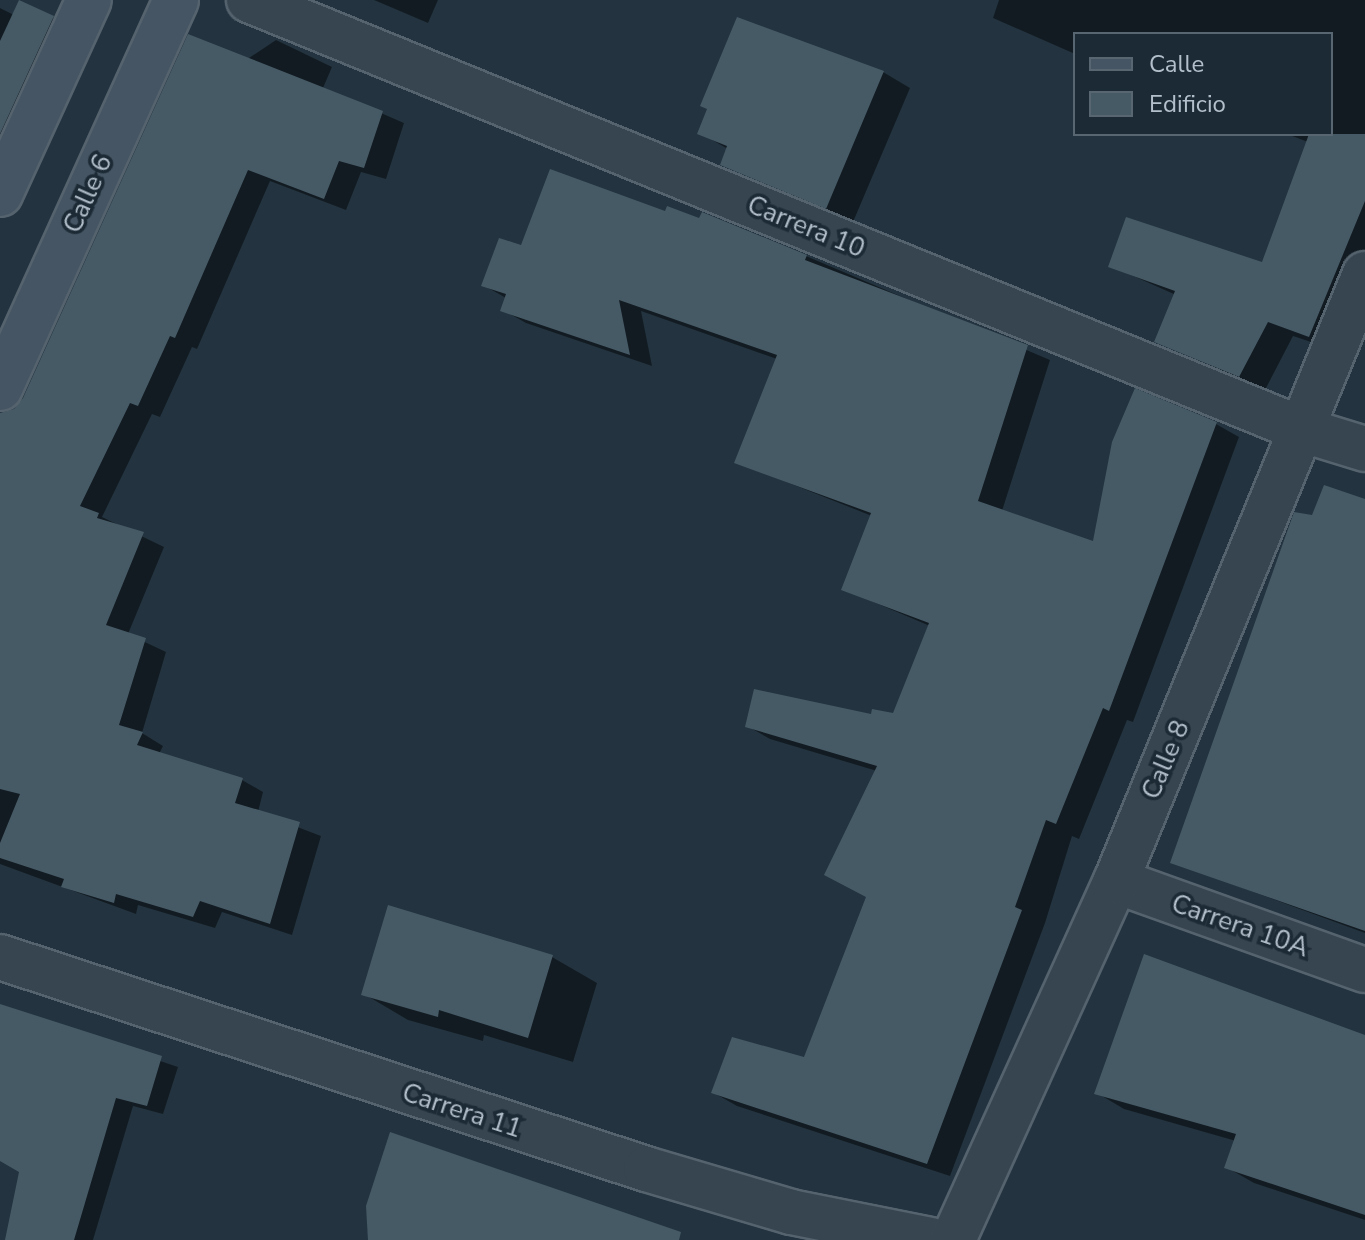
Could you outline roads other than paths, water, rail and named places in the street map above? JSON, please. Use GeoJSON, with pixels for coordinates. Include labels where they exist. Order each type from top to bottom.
{"type":"FeatureCollection","features":[{"type":"Feature","properties":{"kind":"street"},"geometry":{"type":"LineString","coordinates":[[0,194],[89,0]]}},
{"type":"Feature","properties":{"kind":"street","name":"Calle 6"},"geometry":{"type":"LineString","coordinates":[[0,388],[176,0]]}},
{"type":"Feature","properties":{"kind":"street","name":"Carrera 10"},"geometry":{"type":"LineString","coordinates":[[249,0],[1303,430],[1365,449]]}},
{"type":"Feature","properties":{"kind":"street","name":"Calle 8"},"geometry":{"type":"LineString","coordinates":[[953,1240],[1116,881],[1365,274]]}},
{"type":"Feature","properties":{"kind":"street","name":"Carrera 10A"},"geometry":{"type":"LineString","coordinates":[[1116,881],[1365,970]]}},
{"type":"Feature","properties":{"kind":"street","name":"Carrera 11"},"geometry":{"type":"LineString","coordinates":[[0,957],[660,1174],[791,1212],[931,1240]]}}]}
